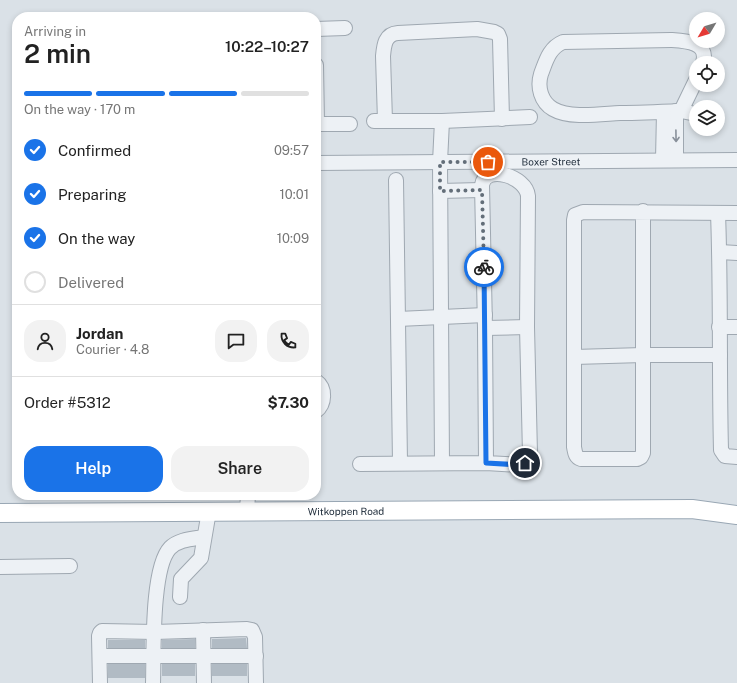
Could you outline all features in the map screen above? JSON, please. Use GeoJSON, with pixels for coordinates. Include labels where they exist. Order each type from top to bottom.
{"type":"FeatureCollection","features":[{"type":"Feature","properties":{"kind":"main road","name":"Witkoppen Road"},"geometry":{"type":"LineString","coordinates":[[0,513],[209,511],[248,503],[692,509],[737,515]]}},
{"type":"Feature","properties":{"kind":"main road","name":"Witkoppen Road"},"geometry":{"type":"LineString","coordinates":[[692,509],[737,503]]}},
{"type":"Feature","properties":{"kind":"street"},"geometry":{"type":"LineString","coordinates":[[321,29],[345,28]]}},
{"type":"Feature","properties":{"kind":"street"},"geometry":{"type":"LineString","coordinates":[[502,119],[500,39],[498,34],[477,29],[398,32],[392,34],[388,38],[384,46],[383,56],[380,121],[442,121],[502,119],[530,117]]}},
{"type":"Feature","properties":{"kind":"street"},"geometry":{"type":"LineString","coordinates":[[689,113],[674,111],[577,115],[562,112],[553,109],[543,99],[540,87],[541,76],[549,54],[553,48],[562,42],[671,40],[693,43],[699,46],[703,51],[704,56]]}},
{"type":"Feature","properties":{"kind":"street"},"geometry":{"type":"LineString","coordinates":[[670,160],[674,111],[689,90]]}},
{"type":"Feature","properties":{"kind":"street"},"geometry":{"type":"LineString","coordinates":[[442,121],[440,162],[442,463]]}},
{"type":"Feature","properties":{"kind":"street"},"geometry":{"type":"LineString","coordinates":[[321,124],[350,124]]}},
{"type":"Feature","properties":{"kind":"street","name":"Boxer Street"},"geometry":{"type":"LineString","coordinates":[[321,163],[737,160]]}},
{"type":"Feature","properties":{"kind":"street"},"geometry":{"type":"LineString","coordinates":[[360,464],[486,463],[521,465],[528,460],[530,454],[528,191],[516,179],[506,175],[487,176],[482,181],[486,463]]}},
{"type":"Feature","properties":{"kind":"street"},"geometry":{"type":"LineString","coordinates":[[396,180],[400,463]]}},
{"type":"Feature","properties":{"kind":"street"},"geometry":{"type":"LineString","coordinates":[[440,191],[482,190]]}},
{"type":"Feature","properties":{"kind":"street"},"geometry":{"type":"LineString","coordinates":[[643,212],[644,451],[642,456],[634,459],[581,459],[578,458],[574,447],[575,217],[577,214],[583,212],[643,212],[737,213]]}},
{"type":"Feature","properties":{"kind":"street"},"geometry":{"type":"LineString","coordinates":[[718,213],[720,252],[719,327],[721,450],[726,456],[737,457]]}},
{"type":"Feature","properties":{"kind":"street"},"geometry":{"type":"LineString","coordinates":[[720,252],[737,253]]}},
{"type":"Feature","properties":{"kind":"street"},"geometry":{"type":"LineString","coordinates":[[398,319],[441,317],[528,327]]}},
{"type":"Feature","properties":{"kind":"street"},"geometry":{"type":"LineString","coordinates":[[719,327],[737,327]]}},
{"type":"Feature","properties":{"kind":"street"},"geometry":{"type":"LineString","coordinates":[[574,357],[720,355]]}},
{"type":"Feature","properties":{"kind":"street"},"geometry":{"type":"LineString","coordinates":[[321,387],[323,400],[321,406]]}},
{"type":"Feature","properties":{"kind":"street"},"geometry":{"type":"LineString","coordinates":[[180,597],[181,579],[200,558],[209,511]]}},
{"type":"Feature","properties":{"kind":"street"},"geometry":{"type":"LineString","coordinates":[[153,683],[155,604],[160,574],[166,553],[174,545],[180,542],[204,537]]}},
{"type":"Feature","properties":{"kind":"street"},"geometry":{"type":"LineString","coordinates":[[0,567],[70,566]]}},
{"type":"Feature","properties":{"kind":"street"},"geometry":{"type":"LineString","coordinates":[[203,630],[204,683]]}},
{"type":"Feature","properties":{"kind":"street"},"geometry":{"type":"LineString","coordinates":[[100,683],[99,636],[102,631],[155,632],[252,630],[255,637],[256,683]]}},
{"type":"Feature","properties":{"kind":"street"},"geometry":{"type":"LineString","coordinates":[[100,656],[256,656]]}},
{"type":"Feature","properties":{"kind":"building"},"geometry":{"type":"Polygon","coordinates":[[[246,638],[247,648],[212,648],[212,639],[246,638]]]}},
{"type":"Feature","properties":{"kind":"building"},"geometry":{"type":"Polygon","coordinates":[[[195,639],[195,648],[162,648],[162,640],[195,639]]]}},
{"type":"Feature","properties":{"kind":"building"},"geometry":{"type":"Polygon","coordinates":[[[108,640],[145,640],[145,648],[108,648],[108,640]]]}},
{"type":"Feature","properties":{"kind":"building"},"geometry":{"type":"Polygon","coordinates":[[[108,664],[145,664],[145,678],[108,678],[108,664]]]}},
{"type":"Feature","properties":{"kind":"building"},"geometry":{"type":"Polygon","coordinates":[[[162,664],[195,664],[195,676],[162,676],[162,664]]]}},
{"type":"Feature","properties":{"kind":"building"},"geometry":{"type":"Polygon","coordinates":[[[212,664],[247,664],[247,676],[212,676],[212,664]]]}},
{"type":"Feature","properties":{"kind":"way so far"},"geometry":{"type":"LineString","coordinates":[[484,267],[482,190],[440,191],[440,162],[488,162]]}},
{"type":"Feature","properties":{"kind":"route"},"geometry":{"type":"LineString","coordinates":[[484,267],[486,463],[521,465],[525,463]]}}]}
